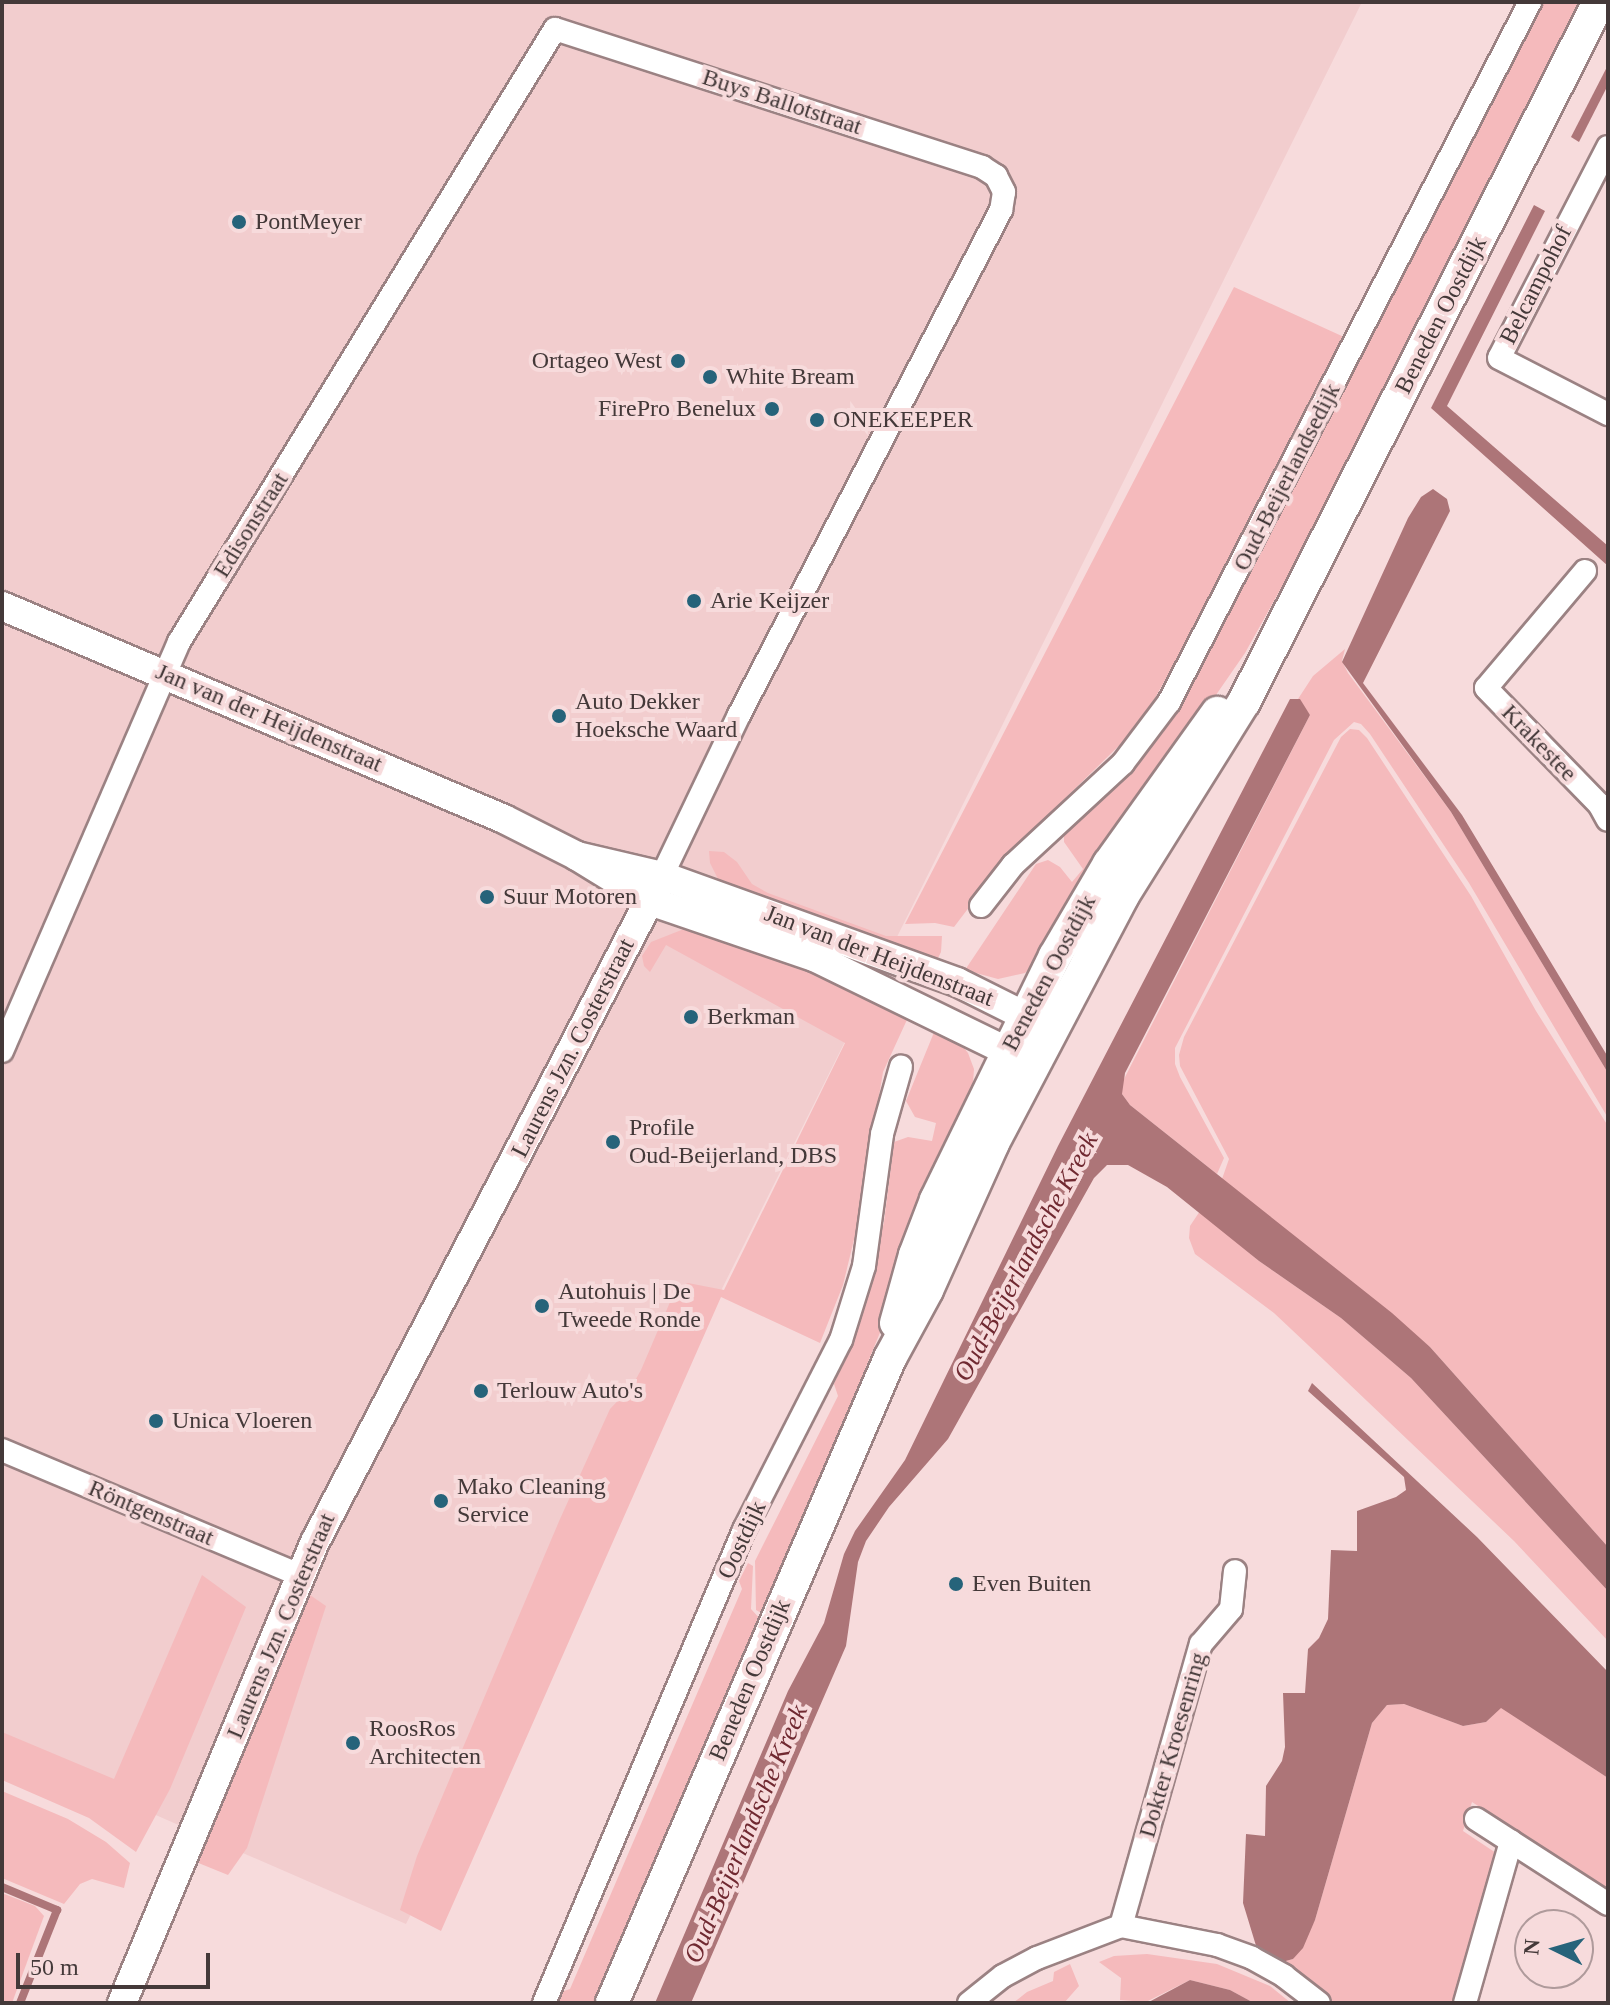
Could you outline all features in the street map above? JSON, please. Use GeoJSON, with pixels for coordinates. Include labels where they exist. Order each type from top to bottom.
{"type":"FeatureCollection","features":[{"type":"Feature","properties":{"kind":"main road","name":"Beneden Oostdijk"},"geometry":{"type":"LineString","coordinates":[[612,2003],[890,1358],[917,1311],[978,1175],[1134,875],[1234,721],[1599,2]]}},
{"type":"Feature","properties":{"kind":"main road","name":"Beneden Oostdijk"},"geometry":{"type":"LineString","coordinates":[[890,1358],[902,1293],[924,1229],[961,1144],[1074,922],[1109,864],[1281,627]]}},
{"type":"Feature","properties":{"kind":"street","name":"Oud-Beijerlandsedijk"},"geometry":{"type":"LineString","coordinates":[[981,906],[1013,865],[1129,756],[1169,702],[1530,2]]}},
{"type":"Feature","properties":{"kind":"street","name":"Buys Ballotstraat"},"geometry":{"type":"LineString","coordinates":[[555,29],[982,167],[996,176],[1002,186]]}},
{"type":"Feature","properties":{"kind":"street","name":"Edisonstraat"},"geometry":{"type":"LineString","coordinates":[[2,1051],[163,674],[183,634],[555,29]]}},
{"type":"Feature","properties":{"kind":"street","name":"Belcampohof"},"geometry":{"type":"LineString","coordinates":[[1608,147],[1499,358],[1608,414]]}},
{"type":"Feature","properties":{"kind":"street","name":"Laurens Jzn. Costerstraat"},"geometry":{"type":"LineString","coordinates":[[122,2003],[300,1575],[656,889],[739,715],[1001,210],[1002,186]]}},
{"type":"Feature","properties":{"kind":"street","name":"Krakestee"},"geometry":{"type":"LineString","coordinates":[[1585,571],[1486,688],[1605,811]]}},
{"type":"Feature","properties":{"kind":"street","name":"Jan van der Heijdenstraat"},"geometry":{"type":"LineString","coordinates":[[2,606],[466,802],[577,856],[814,957],[1007,1051]]}},
{"type":"Feature","properties":{"kind":"street","name":"Jan van der Heijdenstraat"},"geometry":{"type":"LineString","coordinates":[[656,889],[930,971],[1025,1016],[1042,1047]]}},
{"type":"Feature","properties":{"kind":"street"},"geometry":{"type":"LineString","coordinates":[[1007,1051],[1042,1047]]}},
{"type":"Feature","properties":{"kind":"street","name":"Oostdijk"},"geometry":{"type":"LineString","coordinates":[[544,2003],[744,1530],[841,1340],[864,1266],[885,1121],[901,1067]]}},
{"type":"Feature","properties":{"kind":"street","name":"Röntgenstraat"},"geometry":{"type":"LineString","coordinates":[[2,1450],[300,1575]]}},
{"type":"Feature","properties":{"kind":"street","name":"Dokter Kroesenring"},"geometry":{"type":"LineString","coordinates":[[1121,1926],[1201,1644],[1231,1609],[1235,1571]]}},
{"type":"Feature","properties":{"kind":"street"},"geometry":{"type":"LineString","coordinates":[[1476,1819],[1608,1904]]}},
{"type":"Feature","properties":{"kind":"street"},"geometry":{"type":"LineString","coordinates":[[1465,2003],[1511,1841]]}},
{"type":"Feature","properties":{"kind":"street"},"geometry":{"type":"LineString","coordinates":[[969,2003],[1003,1976],[1037,1958],[1121,1926],[1217,1945],[1252,1958],[1284,1976],[1319,2003]]}},
{"type":"Feature","properties":{"kind":"shaded area"},"geometry":{"type":"Polygon","coordinates":[[[2,2],[1362,2],[406,1924],[2,1748],[2,2]]]}},
{"type":"Feature","properties":{"kind":"shaded area"},"geometry":{"type":"Polygon","coordinates":[[[1542,2],[1583,2],[1325,509],[1245,653],[1097,867],[1044,955],[1025,973],[998,979],[965,970],[1036,864],[1048,860],[1060,867],[1072,882],[1083,869],[1064,842],[1064,834],[1130,772],[1170,719],[1199,671],[1542,2]]]}},
{"type":"Feature","properties":{"kind":"shaded area"},"geometry":{"type":"Polygon","coordinates":[[[1234,287],[1344,337],[1198,621],[1155,698],[1129,736],[1015,847],[954,927],[935,923],[905,924],[1234,287]]]}},
{"type":"Feature","properties":{"kind":"shaded area"},"geometry":{"type":"Polygon","coordinates":[[[1345,649],[1342,661],[1348,673],[1451,812],[1608,1073],[1608,1118],[1469,883],[1370,734],[1361,724],[1354,722],[1334,740],[1175,1048],[1175,1064],[1180,1077],[1224,1158],[1217,1174],[1130,1105],[1122,1094],[1122,1083],[1310,715],[1298,699],[1313,676],[1345,649]]]}},
{"type":"Feature","properties":{"kind":"shaded area"},"geometry":{"type":"Polygon","coordinates":[[[1350,729],[1359,730],[1367,738],[1471,896],[1536,1011],[1608,1126],[1608,1547],[1430,1347],[1222,1179],[1229,1159],[1180,1066],[1179,1055],[1184,1037],[1341,737],[1350,729]]]}},
{"type":"Feature","properties":{"kind":"shaded area"},"geometry":{"type":"Polygon","coordinates":[[[709,851],[724,852],[737,862],[752,884],[768,893],[886,936],[942,936],[941,952],[936,962],[737,895],[718,879],[710,863],[709,851]]]}},
{"type":"Feature","properties":{"kind":"shaded area"},"geometry":{"type":"Polygon","coordinates":[[[684,929],[743,941],[911,1011],[883,1072],[858,1223],[843,1285],[820,1343],[721,1297],[441,1931],[400,1910],[417,1856],[610,1409],[632,1386],[641,1370],[676,1288],[688,1283],[724,1290],[845,1043],[666,945],[650,972],[644,966],[642,956],[651,942],[684,929]]]}},
{"type":"Feature","properties":{"kind":"shaded area"},"geometry":{"type":"Polygon","coordinates":[[[937,1025],[956,1038],[968,1053],[974,1069],[971,1109],[765,1615],[756,1610],[755,1561],[838,1396],[834,1384],[860,1323],[884,1222],[894,1142],[908,1137],[932,1141],[936,1123],[915,1117],[906,1101],[937,1025]]]}},
{"type":"Feature","properties":{"kind":"shaded area"},"geometry":{"type":"Polygon","coordinates":[[[1200,1211],[1259,1261],[1341,1318],[1411,1378],[1608,1591],[1608,1641],[1514,1541],[1274,1313],[1195,1254],[1189,1238],[1190,1226],[1200,1211]]]}},
{"type":"Feature","properties":{"kind":"shaded area"},"geometry":{"type":"Polygon","coordinates":[[[748,1563],[753,1566],[751,1609],[762,1621],[599,2003],[557,2003],[561,1992],[570,1989],[742,1589],[739,1581],[748,1563]]]}},
{"type":"Feature","properties":{"kind":"shaded area"},"geometry":{"type":"Polygon","coordinates":[[[202,1575],[246,1607],[170,1789],[136,1852],[89,1818],[2,1780],[2,1732],[114,1779],[202,1575]]]}},
{"type":"Feature","properties":{"kind":"shaded area"},"geometry":{"type":"Polygon","coordinates":[[[310,1595],[326,1606],[247,1848],[228,1875],[196,1862],[310,1595]]]}},
{"type":"Feature","properties":{"kind":"shaded area"},"geometry":{"type":"Polygon","coordinates":[[[1404,1704],[1463,1726],[1486,1722],[1501,1707],[1608,1778],[1608,1890],[1472,1802],[1463,1831],[1496,1853],[1453,2003],[1334,2003],[1282,1962],[1293,1959],[1315,1920],[1372,1723],[1387,1705],[1404,1704]]]}},
{"type":"Feature","properties":{"kind":"shaded area"},"geometry":{"type":"Polygon","coordinates":[[[2,1791],[68,1819],[106,1842],[130,1863],[124,1888],[92,1879],[80,1884],[64,1904],[2,1878],[2,1791]]]}},
{"type":"Feature","properties":{"kind":"shaded area"},"geometry":{"type":"Polygon","coordinates":[[[2,1893],[35,1906],[44,1916],[12,2003],[2,2003],[2,1893]]]}},
{"type":"Feature","properties":{"kind":"shaded area"},"geometry":{"type":"Polygon","coordinates":[[[1147,1954],[1217,1964],[1270,1986],[1291,2003],[1254,2003],[1230,1990],[1190,1980],[1146,2002],[1120,2000],[1121,1978],[1099,1962],[1114,1956],[1147,1954]]]}},
{"type":"Feature","properties":{"kind":"shaded area"},"geometry":{"type":"Polygon","coordinates":[[[1070,1964],[1079,1986],[1064,2003],[1013,2003],[1027,1992],[1053,1981],[1054,1972],[1070,1964]]]}},
{"type":"Feature","properties":{"kind":"water"},"geometry":{"type":"Polygon","coordinates":[[[1608,65],[1608,85],[1579,142],[1571,137],[1608,65]]]}},
{"type":"Feature","properties":{"kind":"water"},"geometry":{"type":"Polygon","coordinates":[[[1534,205],[1545,211],[1447,406],[1608,546],[1608,566],[1431,408],[1534,205]]]}},
{"type":"Feature","properties":{"kind":"water"},"geometry":{"type":"Polygon","coordinates":[[[1433,489],[1447,499],[1450,511],[1363,683],[1462,815],[1608,1057],[1608,1073],[1451,812],[1342,662],[1408,518],[1421,497],[1433,489]]]}},
{"type":"Feature","properties":{"kind":"water","name":"Oud-Beijerlandsche Kreek"},"geometry":{"type":"Polygon","coordinates":[[[1290,699],[1300,699],[1310,715],[1125,1073],[1122,1094],[1130,1105],[1392,1313],[1430,1347],[1608,1547],[1608,1591],[1411,1378],[1341,1318],[1259,1261],[1167,1187],[1128,1165],[1107,1165],[1094,1178],[948,1439],[889,1507],[866,1541],[858,1562],[846,1646],[691,2003],[655,2003],[788,1691],[824,1623],[844,1554],[855,1531],[905,1460],[1058,1146],[1290,699]]]}},
{"type":"Feature","properties":{"kind":"water"},"geometry":{"type":"Polygon","coordinates":[[[1312,1383],[1477,1537],[1608,1672],[1608,1778],[1501,1708],[1486,1722],[1463,1726],[1404,1704],[1387,1705],[1372,1723],[1315,1920],[1303,1948],[1293,1959],[1282,1962],[1257,1949],[1243,1903],[1246,1834],[1265,1836],[1266,1786],[1282,1761],[1285,1747],[1283,1693],[1305,1693],[1308,1649],[1319,1638],[1328,1619],[1331,1550],[1357,1551],[1357,1511],[1396,1497],[1406,1490],[1404,1477],[1308,1391],[1312,1383]]]}},
{"type":"Feature","properties":{"kind":"water"},"geometry":{"type":"Polygon","coordinates":[[[1190,1980],[1230,1990],[1254,2003],[1147,2003],[1190,1980]]]}},
{"type":"Feature","properties":{"kind":"waterway"},"geometry":{"type":"LineString","coordinates":[[2,1887],[57,1910],[20,2003]]}},
{"type":"Feature","properties":{"kind":"place","name":"PontMeyer"},"geometry":{"type":"Point","coordinates":[239,222]}},
{"type":"Feature","properties":{"kind":"place","name":"Ortageo West"},"geometry":{"type":"Point","coordinates":[678,361]}},
{"type":"Feature","properties":{"kind":"place","name":"White Bream"},"geometry":{"type":"Point","coordinates":[710,377]}},
{"type":"Feature","properties":{"kind":"place","name":"FirePro Benelux"},"geometry":{"type":"Point","coordinates":[772,409]}},
{"type":"Feature","properties":{"kind":"place","name":"ONEKEEPER"},"geometry":{"type":"Point","coordinates":[817,420]}},
{"type":"Feature","properties":{"kind":"place","name":"Arie Keijzer"},"geometry":{"type":"Point","coordinates":[694,601]}},
{"type":"Feature","properties":{"kind":"place","name":"Auto Dekker Hoeksche Waard"},"geometry":{"type":"Point","coordinates":[559,716]}},
{"type":"Feature","properties":{"kind":"place","name":"Suur Motoren"},"geometry":{"type":"Point","coordinates":[487,897]}},
{"type":"Feature","properties":{"kind":"place","name":"Berkman"},"geometry":{"type":"Point","coordinates":[691,1017]}},
{"type":"Feature","properties":{"kind":"place","name":"Profile Oud-Beijerland, DBS"},"geometry":{"type":"Point","coordinates":[613,1142]}},
{"type":"Feature","properties":{"kind":"place","name":"Autohuis | De Tweede Ronde"},"geometry":{"type":"Point","coordinates":[542,1306]}},
{"type":"Feature","properties":{"kind":"place","name":"Terlouw Auto's"},"geometry":{"type":"Point","coordinates":[481,1391]}},
{"type":"Feature","properties":{"kind":"place","name":"Unica Vloeren"},"geometry":{"type":"Point","coordinates":[156,1421]}},
{"type":"Feature","properties":{"kind":"place","name":"Mako Cleaning Service"},"geometry":{"type":"Point","coordinates":[441,1501]}},
{"type":"Feature","properties":{"kind":"place","name":"Even Buiten"},"geometry":{"type":"Point","coordinates":[956,1584]}},
{"type":"Feature","properties":{"kind":"place","name":"RoosRos Architecten"},"geometry":{"type":"Point","coordinates":[353,1743]}}]}
